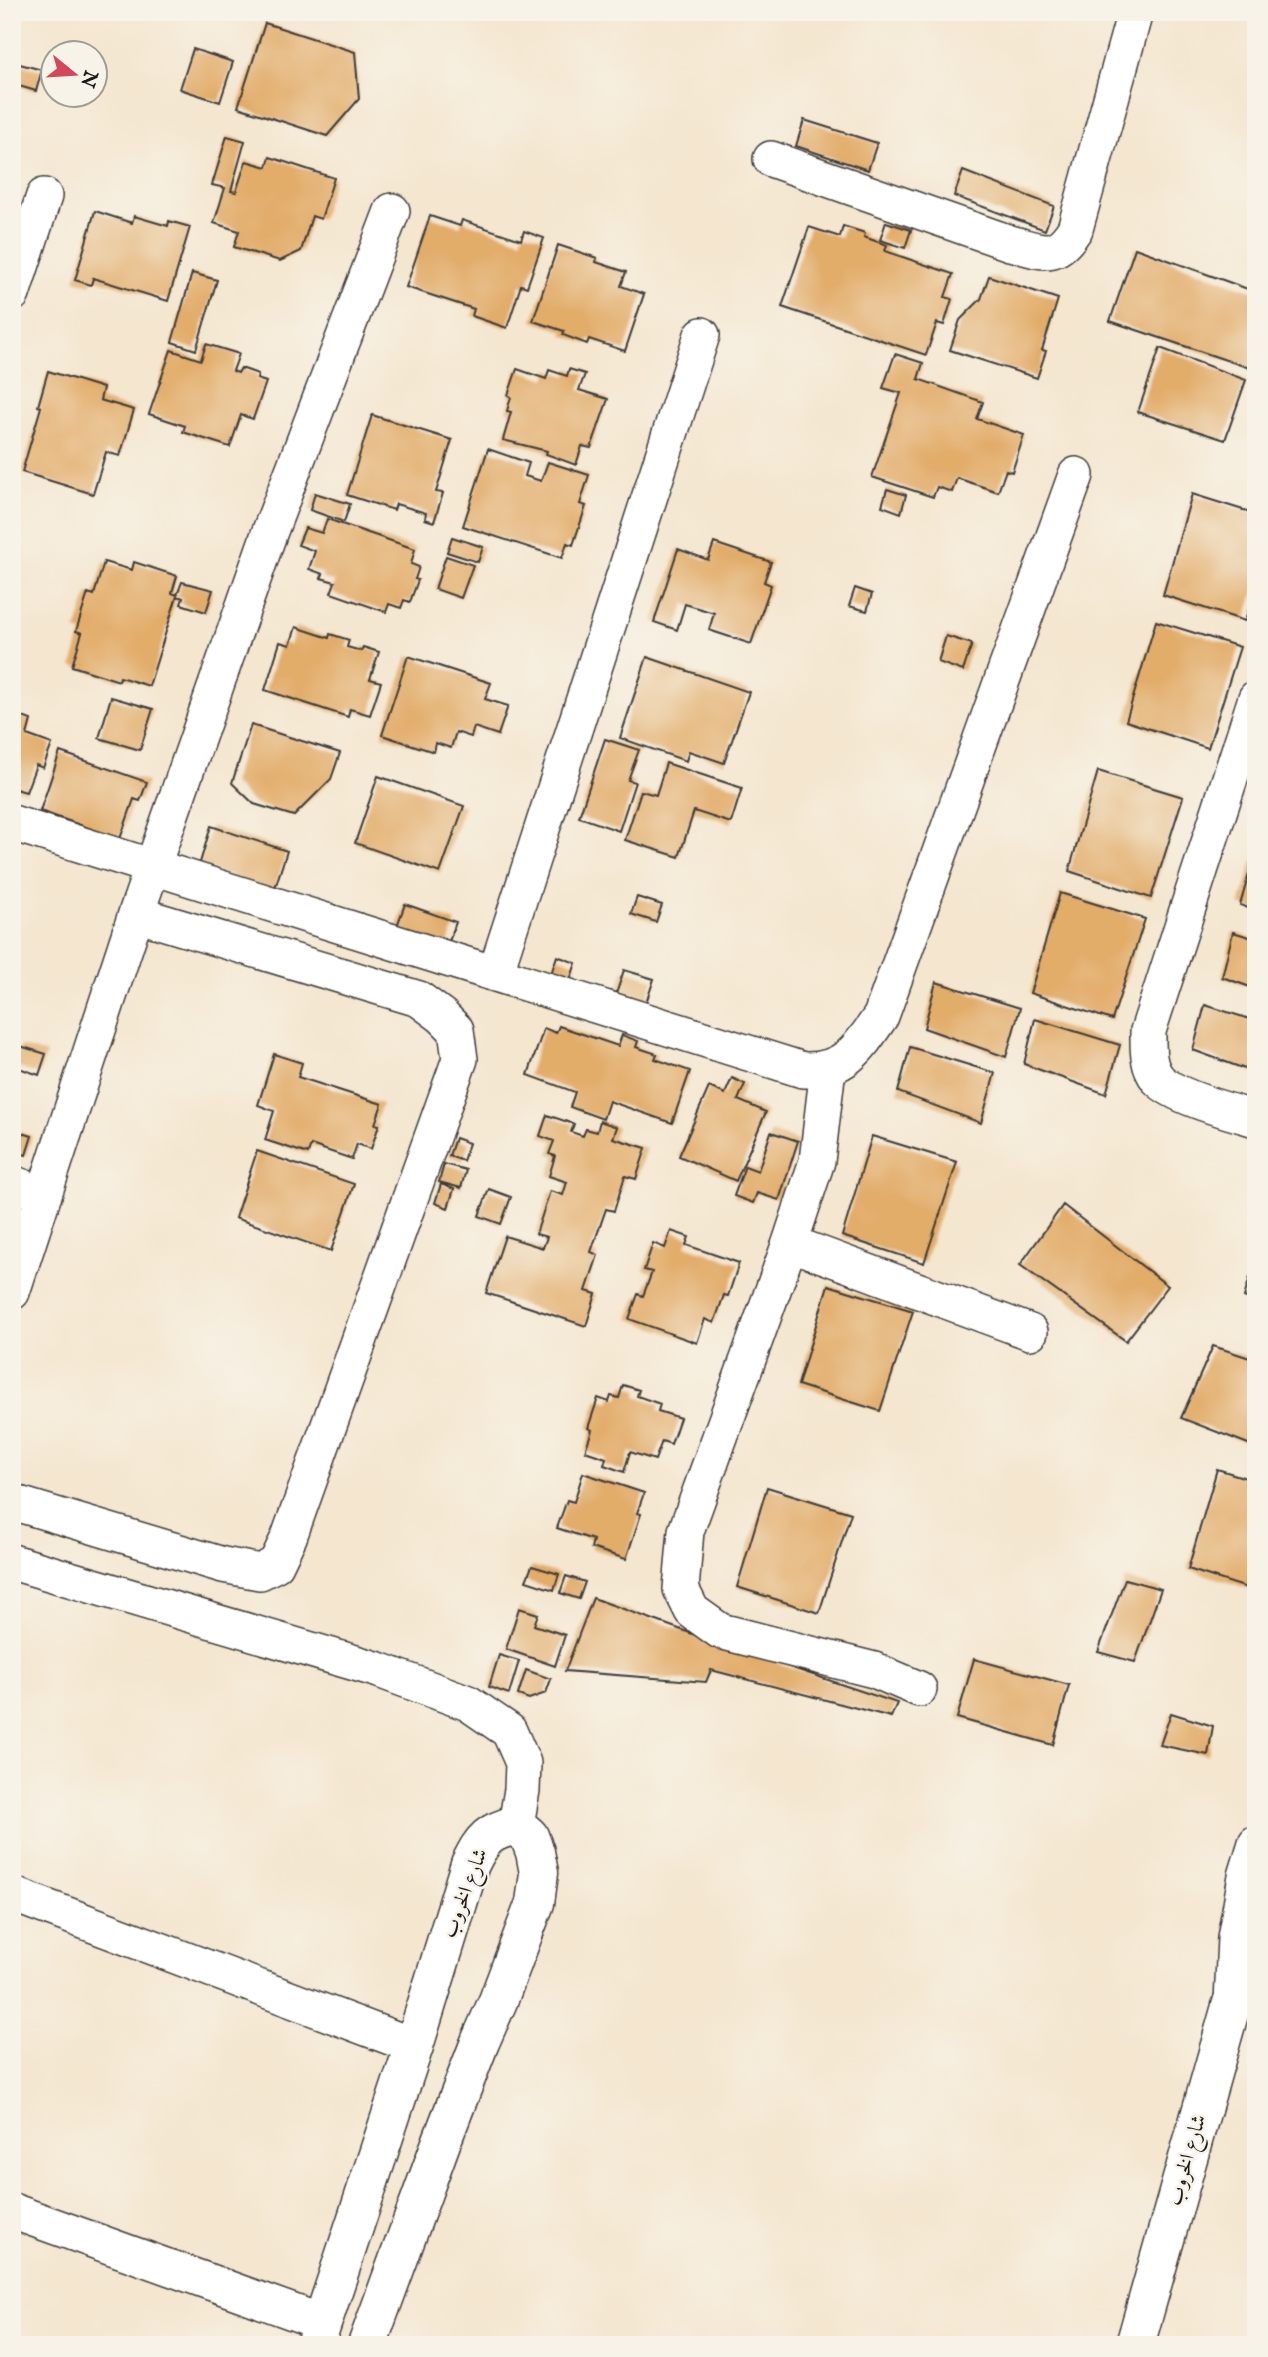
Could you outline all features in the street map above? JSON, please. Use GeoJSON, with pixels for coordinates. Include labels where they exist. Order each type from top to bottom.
{"type":"FeatureCollection","features":[{"type":"Feature","properties":{"kind":"main road","name":"شارع الخروب"},"geometry":{"type":"LineString","coordinates":[[318,2334],[414,2046],[470,1864],[483,1840],[497,1830],[516,1825]]}},
{"type":"Feature","properties":{"kind":"main road"},"geometry":{"type":"LineString","coordinates":[[373,2343],[480,2042],[535,1903],[539,1873],[535,1852],[528,1836],[516,1825]]}},
{"type":"Feature","properties":{"kind":"main road","name":"شارع الخروب"},"geometry":{"type":"LineString","coordinates":[[1135,2345],[1244,1996]]}},
{"type":"Feature","properties":{"kind":"street"},"geometry":{"type":"LineString","coordinates":[[771,159],[1010,243],[1053,251],[1065,244],[1075,229],[1135,12]]}},
{"type":"Feature","properties":{"kind":"street"},"geometry":{"type":"LineString","coordinates":[[12,294],[44,196]]}},
{"type":"Feature","properties":{"kind":"street"},"geometry":{"type":"LineString","coordinates":[[12,1292],[28,1189],[136,914],[270,531],[392,211]]}},
{"type":"Feature","properties":{"kind":"street"},"geometry":{"type":"LineString","coordinates":[[495,974],[702,335]]}},
{"type":"Feature","properties":{"kind":"street"},"geometry":{"type":"LineString","coordinates":[[12,823],[803,1070],[828,1068],[849,1058],[862,1045],[881,1016],[1076,475]]}},
{"type":"Feature","properties":{"kind":"street"},"geometry":{"type":"LineString","coordinates":[[1256,698],[1148,1031],[1147,1052],[1158,1079],[1172,1091],[1256,1119]]}},
{"type":"Feature","properties":{"kind":"street"},"geometry":{"type":"LineString","coordinates":[[12,1502],[223,1565],[260,1572],[276,1564],[289,1537],[460,1059],[456,1030],[419,999],[136,914]]}},
{"type":"Feature","properties":{"kind":"street"},"geometry":{"type":"LineString","coordinates":[[828,1068],[817,1161],[686,1531],[681,1589],[692,1611],[720,1631],[873,1670],[919,1689]]}},
{"type":"Feature","properties":{"kind":"street"},"geometry":{"type":"LineString","coordinates":[[790,1243],[1030,1332]]}},
{"type":"Feature","properties":{"kind":"street"},"geometry":{"type":"LineString","coordinates":[[12,1562],[379,1670],[468,1703],[509,1731],[523,1763],[523,1790],[516,1825]]}},
{"type":"Feature","properties":{"kind":"street"},"geometry":{"type":"LineString","coordinates":[[1244,1996],[1235,1938],[1246,1875],[1256,1843]]}},
{"type":"Feature","properties":{"kind":"street"},"geometry":{"type":"LineString","coordinates":[[12,1894],[414,2046]]}},
{"type":"Feature","properties":{"kind":"street"},"geometry":{"type":"LineString","coordinates":[[12,2211],[318,2334]]}},
{"type":"Feature","properties":{"kind":"building"},"geometry":{"type":"Polygon","coordinates":[[[265,23],[355,52],[359,99],[327,136],[238,107],[265,23]]]}},
{"type":"Feature","properties":{"kind":"building"},"geometry":{"type":"Polygon","coordinates":[[[193,49],[233,62],[220,102],[180,89],[193,49]]]}},
{"type":"Feature","properties":{"kind":"building"},"geometry":{"type":"Polygon","coordinates":[[[16,63],[38,69],[36,91],[12,84],[16,63]]]}},
{"type":"Feature","properties":{"kind":"building"},"geometry":{"type":"Polygon","coordinates":[[[804,120],[877,143],[868,170],[796,146],[804,120]]]}},
{"type":"Feature","properties":{"kind":"building"},"geometry":{"type":"Polygon","coordinates":[[[227,136],[245,141],[231,191],[236,192],[246,161],[267,167],[270,157],[334,178],[321,219],[312,216],[301,251],[280,261],[234,247],[239,231],[214,223],[225,188],[212,185],[227,136]]]}},
{"type":"Feature","properties":{"kind":"building"},"geometry":{"type":"Polygon","coordinates":[[[963,171],[1054,206],[1045,230],[954,196],[963,171]]]}},
{"type":"Feature","properties":{"kind":"building"},"geometry":{"type":"Polygon","coordinates":[[[95,211],[132,223],[134,216],[168,226],[169,221],[190,227],[168,301],[93,278],[91,285],[75,280],[95,211]]]}},
{"type":"Feature","properties":{"kind":"building"},"geometry":{"type":"Polygon","coordinates":[[[430,216],[460,226],[462,220],[521,240],[524,231],[544,238],[527,287],[521,285],[507,328],[472,316],[474,309],[406,287],[430,216]]]}},
{"type":"Feature","properties":{"kind":"building"},"geometry":{"type":"Polygon","coordinates":[[[886,222],[911,230],[905,248],[880,240],[886,222]]]}},
{"type":"Feature","properties":{"kind":"building"},"geometry":{"type":"Polygon","coordinates":[[[843,226],[865,233],[864,237],[887,245],[885,251],[953,274],[945,297],[952,299],[944,325],[937,323],[926,355],[782,307],[809,227],[840,237],[843,226]]]}},
{"type":"Feature","properties":{"kind":"building"},"geometry":{"type":"Polygon","coordinates":[[[558,245],[597,258],[596,262],[626,272],[621,286],[644,294],[625,351],[589,339],[587,344],[563,335],[564,331],[533,321],[558,245]]]}},
{"type":"Feature","properties":{"kind":"building"},"geometry":{"type":"Polygon","coordinates":[[[1135,248],[1256,292],[1256,370],[1110,321],[1135,248]]]}},
{"type":"Feature","properties":{"kind":"building"},"geometry":{"type":"Polygon","coordinates":[[[192,273],[217,280],[196,350],[172,342],[192,273]]]}},
{"type":"Feature","properties":{"kind":"building"},"geometry":{"type":"Polygon","coordinates":[[[989,276],[1058,299],[1042,350],[1046,351],[1037,378],[950,350],[960,320],[981,299],[989,276]]]}},
{"type":"Feature","properties":{"kind":"building"},"geometry":{"type":"Polygon","coordinates":[[[206,344],[239,354],[233,371],[238,373],[241,368],[258,374],[257,379],[266,382],[253,419],[241,415],[230,447],[183,432],[185,426],[149,414],[171,350],[201,360],[206,344]]]}},
{"type":"Feature","properties":{"kind":"building"},"geometry":{"type":"Polygon","coordinates":[[[1160,348],[1246,380],[1225,440],[1138,412],[1160,348]]]}},
{"type":"Feature","properties":{"kind":"building"},"geometry":{"type":"Polygon","coordinates":[[[895,354],[923,363],[918,379],[983,402],[977,419],[1024,435],[1012,472],[1006,470],[998,492],[957,478],[952,492],[937,487],[933,497],[872,477],[901,393],[883,388],[895,354]]]}},
{"type":"Feature","properties":{"kind":"building"},"geometry":{"type":"Polygon","coordinates":[[[517,369],[546,379],[549,370],[567,376],[569,369],[585,374],[579,390],[608,399],[591,448],[582,446],[576,465],[546,454],[547,451],[503,440],[511,412],[507,411],[511,397],[508,395],[517,369]]]}},
{"type":"Feature","properties":{"kind":"building"},"geometry":{"type":"Polygon","coordinates":[[[48,371],[103,388],[100,400],[134,410],[120,456],[106,452],[93,494],[22,472],[41,407],[38,406],[48,371]]]}},
{"type":"Feature","properties":{"kind":"building"},"geometry":{"type":"Polygon","coordinates":[[[372,415],[452,440],[436,492],[443,493],[434,522],[425,519],[426,513],[396,504],[394,510],[347,495],[372,415]]]}},
{"type":"Feature","properties":{"kind":"building"},"geometry":{"type":"Polygon","coordinates":[[[488,449],[529,463],[525,476],[541,481],[548,462],[589,475],[580,504],[586,506],[573,545],[567,543],[562,558],[463,526],[488,449]]]}},
{"type":"Feature","properties":{"kind":"building"},"geometry":{"type":"Polygon","coordinates":[[[887,489],[906,495],[901,513],[882,506],[887,489]]]}},
{"type":"Feature","properties":{"kind":"building"},"geometry":{"type":"Polygon","coordinates":[[[315,493],[350,504],[344,522],[310,510],[315,493]]]}},
{"type":"Feature","properties":{"kind":"building"},"geometry":{"type":"Polygon","coordinates":[[[1192,494],[1256,514],[1256,588],[1245,621],[1163,595],[1192,494]]]}},
{"type":"Feature","properties":{"kind":"building"},"geometry":{"type":"Polygon","coordinates":[[[327,519],[415,549],[411,564],[419,567],[415,579],[418,580],[410,602],[404,600],[401,608],[389,604],[386,612],[331,593],[335,582],[321,578],[323,574],[309,569],[315,551],[298,545],[305,528],[322,533],[327,519]]]}},
{"type":"Feature","properties":{"kind":"building"},"geometry":{"type":"Polygon","coordinates":[[[452,537],[483,547],[478,562],[447,552],[452,537]]]}},
{"type":"Feature","properties":{"kind":"building"},"geometry":{"type":"Polygon","coordinates":[[[714,543],[771,562],[764,582],[771,585],[751,644],[709,630],[714,613],[685,604],[677,630],[654,622],[678,549],[708,560],[714,543]]]}},
{"type":"Feature","properties":{"kind":"building"},"geometry":{"type":"Polygon","coordinates":[[[446,556],[473,565],[461,598],[435,589],[446,556]]]}},
{"type":"Feature","properties":{"kind":"building"},"geometry":{"type":"Polygon","coordinates":[[[104,562],[132,570],[134,562],[177,576],[172,593],[177,595],[182,582],[213,590],[206,612],[181,604],[183,598],[177,596],[149,686],[120,677],[119,681],[72,666],[82,633],[76,631],[88,593],[94,595],[104,562]]]}},
{"type":"Feature","properties":{"kind":"building"},"geometry":{"type":"Polygon","coordinates":[[[855,588],[872,594],[867,611],[849,606],[855,588]]]}},
{"type":"Feature","properties":{"kind":"building"},"geometry":{"type":"Polygon","coordinates":[[[1156,621],[1240,647],[1208,748],[1126,721],[1156,621]]]}},
{"type":"Feature","properties":{"kind":"building"},"geometry":{"type":"Polygon","coordinates":[[[296,627],[329,638],[330,634],[349,640],[347,647],[361,651],[363,647],[379,652],[370,679],[381,682],[370,715],[350,709],[348,717],[265,690],[280,642],[290,645],[296,627]]]}},
{"type":"Feature","properties":{"kind":"building"},"geometry":{"type":"Polygon","coordinates":[[[946,636],[972,644],[963,671],[938,662],[946,636]]]}},
{"type":"Feature","properties":{"kind":"building"},"geometry":{"type":"Polygon","coordinates":[[[408,656],[491,683],[485,699],[508,706],[498,735],[474,727],[471,737],[456,732],[451,748],[436,743],[434,752],[382,735],[408,656]]]}},
{"type":"Feature","properties":{"kind":"building"},"geometry":{"type":"Polygon","coordinates":[[[647,657],[749,692],[724,763],[689,751],[686,761],[620,738],[647,657]]]}},
{"type":"Feature","properties":{"kind":"building"},"geometry":{"type":"Polygon","coordinates":[[[111,697],[153,709],[140,750],[99,738],[111,697]]]}},
{"type":"Feature","properties":{"kind":"building"},"geometry":{"type":"Polygon","coordinates":[[[12,713],[31,720],[27,735],[52,744],[43,768],[36,765],[26,792],[12,788],[12,713]]]}},
{"type":"Feature","properties":{"kind":"building"},"geometry":{"type":"Polygon","coordinates":[[[251,725],[340,753],[331,779],[294,816],[254,804],[232,783],[251,725]]]}},
{"type":"Feature","properties":{"kind":"building"},"geometry":{"type":"Polygon","coordinates":[[[605,739],[639,750],[628,780],[635,782],[619,831],[579,817],[605,739]]]}},
{"type":"Feature","properties":{"kind":"building"},"geometry":{"type":"Polygon","coordinates":[[[60,752],[147,782],[140,801],[134,799],[120,839],[40,811],[60,752]]]}},
{"type":"Feature","properties":{"kind":"building"},"geometry":{"type":"Polygon","coordinates":[[[666,763],[742,788],[731,823],[694,811],[679,857],[625,840],[641,791],[656,795],[666,763]]]}},
{"type":"Feature","properties":{"kind":"building"},"geometry":{"type":"Polygon","coordinates":[[[1098,771],[1183,797],[1151,898],[1069,871],[1098,771]]]}},
{"type":"Feature","properties":{"kind":"building"},"geometry":{"type":"Polygon","coordinates":[[[378,776],[464,806],[440,873],[355,843],[378,776]]]}},
{"type":"Feature","properties":{"kind":"building"},"geometry":{"type":"Polygon","coordinates":[[[211,826],[287,851],[274,891],[199,866],[211,826]]]}},
{"type":"Feature","properties":{"kind":"building"},"geometry":{"type":"Polygon","coordinates":[[[1253,860],[1256,861],[1256,911],[1240,905],[1253,860]]]}},
{"type":"Feature","properties":{"kind":"building"},"geometry":{"type":"Polygon","coordinates":[[[1060,893],[1145,919],[1112,1020],[1030,993],[1060,893]]]}},
{"type":"Feature","properties":{"kind":"building"},"geometry":{"type":"Polygon","coordinates":[[[637,897],[662,905],[656,922],[631,914],[637,897]]]}},
{"type":"Feature","properties":{"kind":"building"},"geometry":{"type":"Polygon","coordinates":[[[405,904],[456,922],[447,947],[396,929],[405,904]]]}},
{"type":"Feature","properties":{"kind":"building"},"geometry":{"type":"Polygon","coordinates":[[[1233,932],[1256,939],[1256,989],[1222,977],[1233,932]]]}},
{"type":"Feature","properties":{"kind":"building"},"geometry":{"type":"Polygon","coordinates":[[[557,956],[576,963],[569,983],[550,977],[557,956]]]}},
{"type":"Feature","properties":{"kind":"building"},"geometry":{"type":"Polygon","coordinates":[[[624,970],[654,979],[644,1009],[614,1000],[624,970]]]}},
{"type":"Feature","properties":{"kind":"building"},"geometry":{"type":"Polygon","coordinates":[[[936,982],[1020,1008],[1006,1057],[924,1028],[936,982]]]}},
{"type":"Feature","properties":{"kind":"building"},"geometry":{"type":"Polygon","coordinates":[[[1205,1005],[1256,1021],[1256,1073],[1193,1050],[1205,1005]]]}},
{"type":"Feature","properties":{"kind":"building"},"geometry":{"type":"Polygon","coordinates":[[[1035,1019],[1120,1045],[1106,1094],[1024,1064],[1035,1019]]]}},
{"type":"Feature","properties":{"kind":"building"},"geometry":{"type":"Polygon","coordinates":[[[559,1026],[618,1046],[622,1035],[638,1041],[636,1047],[657,1054],[655,1059],[690,1071],[672,1123],[609,1101],[603,1119],[570,1107],[575,1092],[528,1075],[544,1028],[556,1033],[559,1026]]]}},
{"type":"Feature","properties":{"kind":"building"},"geometry":{"type":"Polygon","coordinates":[[[20,1046],[46,1054],[39,1075],[13,1066],[20,1046]]]}},
{"type":"Feature","properties":{"kind":"building"},"geometry":{"type":"Polygon","coordinates":[[[910,1047],[995,1073],[981,1123],[898,1092],[910,1047]]]}},
{"type":"Feature","properties":{"kind":"building"},"geometry":{"type":"Polygon","coordinates":[[[274,1054],[302,1063],[298,1077],[382,1104],[371,1149],[357,1144],[352,1159],[311,1145],[308,1154],[265,1140],[274,1111],[258,1105],[274,1054]]]}},
{"type":"Feature","properties":{"kind":"building"},"geometry":{"type":"Polygon","coordinates":[[[732,1078],[745,1084],[738,1100],[766,1112],[736,1181],[679,1156],[709,1087],[725,1094],[732,1078]]]}},
{"type":"Feature","properties":{"kind":"building"},"geometry":{"type":"Polygon","coordinates":[[[547,1115],[574,1124],[571,1132],[583,1136],[586,1129],[597,1132],[600,1121],[617,1127],[613,1138],[646,1148],[636,1179],[625,1176],[614,1211],[606,1209],[591,1252],[598,1255],[586,1291],[596,1294],[586,1326],[486,1293],[505,1236],[543,1248],[547,1237],[536,1234],[550,1191],[563,1195],[567,1182],[549,1176],[555,1156],[549,1154],[554,1141],[540,1136],[547,1115]]]}},
{"type":"Feature","properties":{"kind":"building"},"geometry":{"type":"Polygon","coordinates":[[[16,1131],[32,1136],[26,1155],[12,1151],[16,1131]]]}},
{"type":"Feature","properties":{"kind":"building"},"geometry":{"type":"Polygon","coordinates":[[[771,1132],[798,1141],[779,1200],[757,1193],[753,1203],[734,1196],[745,1166],[758,1171],[771,1132]]]}},
{"type":"Feature","properties":{"kind":"building"},"geometry":{"type":"Polygon","coordinates":[[[872,1136],[957,1162],[924,1263],[842,1236],[872,1136]]]}},
{"type":"Feature","properties":{"kind":"building"},"geometry":{"type":"Polygon","coordinates":[[[455,1138],[469,1143],[463,1161],[449,1156],[455,1138]]]}},
{"type":"Feature","properties":{"kind":"building"},"geometry":{"type":"Polygon","coordinates":[[[257,1151],[354,1184],[331,1251],[235,1218],[257,1151]]]}},
{"type":"Feature","properties":{"kind":"building"},"geometry":{"type":"Polygon","coordinates":[[[444,1164],[466,1170],[461,1188],[439,1182],[444,1164]]]}},
{"type":"Feature","properties":{"kind":"building"},"geometry":{"type":"Polygon","coordinates":[[[441,1184],[454,1189],[448,1208],[435,1203],[441,1184]]]}},
{"type":"Feature","properties":{"kind":"building"},"geometry":{"type":"Polygon","coordinates":[[[489,1189],[511,1197],[501,1224],[479,1216],[489,1189]]]}},
{"type":"Feature","properties":{"kind":"building"},"geometry":{"type":"Polygon","coordinates":[[[1063,1205],[1168,1286],[1126,1341],[1020,1265],[1063,1205]]]}},
{"type":"Feature","properties":{"kind":"building"},"geometry":{"type":"Polygon","coordinates":[[[671,1231],[689,1237],[686,1245],[739,1263],[728,1296],[724,1295],[714,1323],[705,1319],[697,1343],[629,1319],[638,1294],[643,1296],[652,1272],[644,1270],[653,1243],[665,1248],[671,1231]]]}},
{"type":"Feature","properties":{"kind":"building"},"geometry":{"type":"Polygon","coordinates":[[[1256,1261],[1256,1301],[1244,1297],[1256,1261]]]}},
{"type":"Feature","properties":{"kind":"building"},"geometry":{"type":"Polygon","coordinates":[[[828,1285],[913,1311],[880,1411],[798,1385],[828,1285]]]}},
{"type":"Feature","properties":{"kind":"building"},"geometry":{"type":"Polygon","coordinates":[[[1213,1346],[1256,1360],[1256,1447],[1181,1418],[1213,1346]]]}},
{"type":"Feature","properties":{"kind":"building"},"geometry":{"type":"Polygon","coordinates":[[[623,1385],[639,1390],[637,1396],[660,1404],[658,1411],[680,1418],[671,1444],[662,1441],[655,1460],[630,1452],[624,1472],[604,1465],[606,1458],[585,1451],[592,1430],[588,1428],[598,1398],[609,1402],[611,1396],[619,1398],[623,1385]]]}},
{"type":"Feature","properties":{"kind":"building"},"geometry":{"type":"Polygon","coordinates":[[[1217,1469],[1256,1481],[1256,1591],[1188,1569],[1217,1469]]]}},
{"type":"Feature","properties":{"kind":"building"},"geometry":{"type":"Polygon","coordinates":[[[583,1473],[644,1493],[637,1513],[641,1514],[626,1559],[591,1548],[593,1540],[557,1528],[567,1500],[574,1502],[583,1473]]]}},
{"type":"Feature","properties":{"kind":"building"},"geometry":{"type":"Polygon","coordinates":[[[767,1487],[851,1513],[819,1613],[737,1587],[767,1487]]]}},
{"type":"Feature","properties":{"kind":"building"},"geometry":{"type":"Polygon","coordinates":[[[532,1566],[559,1574],[554,1590],[526,1581],[532,1566]]]}},
{"type":"Feature","properties":{"kind":"building"},"geometry":{"type":"Polygon","coordinates":[[[566,1576],[585,1582],[579,1599],[560,1593],[566,1576]]]}},
{"type":"Feature","properties":{"kind":"building"},"geometry":{"type":"Polygon","coordinates":[[[1125,1579],[1161,1589],[1135,1662],[1098,1652],[1125,1579]]]}},
{"type":"Feature","properties":{"kind":"building"},"geometry":{"type":"Polygon","coordinates":[[[593,1598],[897,1703],[891,1717],[711,1670],[706,1682],[565,1671],[593,1598]]]}},
{"type":"Feature","properties":{"kind":"building"},"geometry":{"type":"Polygon","coordinates":[[[519,1608],[538,1614],[534,1625],[565,1635],[555,1666],[506,1649],[519,1608]]]}},
{"type":"Feature","properties":{"kind":"building"},"geometry":{"type":"Polygon","coordinates":[[[499,1655],[519,1661],[509,1694],[489,1687],[499,1655]]]}},
{"type":"Feature","properties":{"kind":"building"},"geometry":{"type":"Polygon","coordinates":[[[974,1659],[1069,1685],[1053,1745],[957,1718],[974,1659]]]}},
{"type":"Feature","properties":{"kind":"building"},"geometry":{"type":"Polygon","coordinates":[[[526,1670],[551,1679],[546,1693],[529,1699],[518,1695],[526,1670]]]}},
{"type":"Feature","properties":{"kind":"building"},"geometry":{"type":"Polygon","coordinates":[[[1171,1713],[1213,1726],[1208,1755],[1160,1745],[1171,1713]]]}}]}
